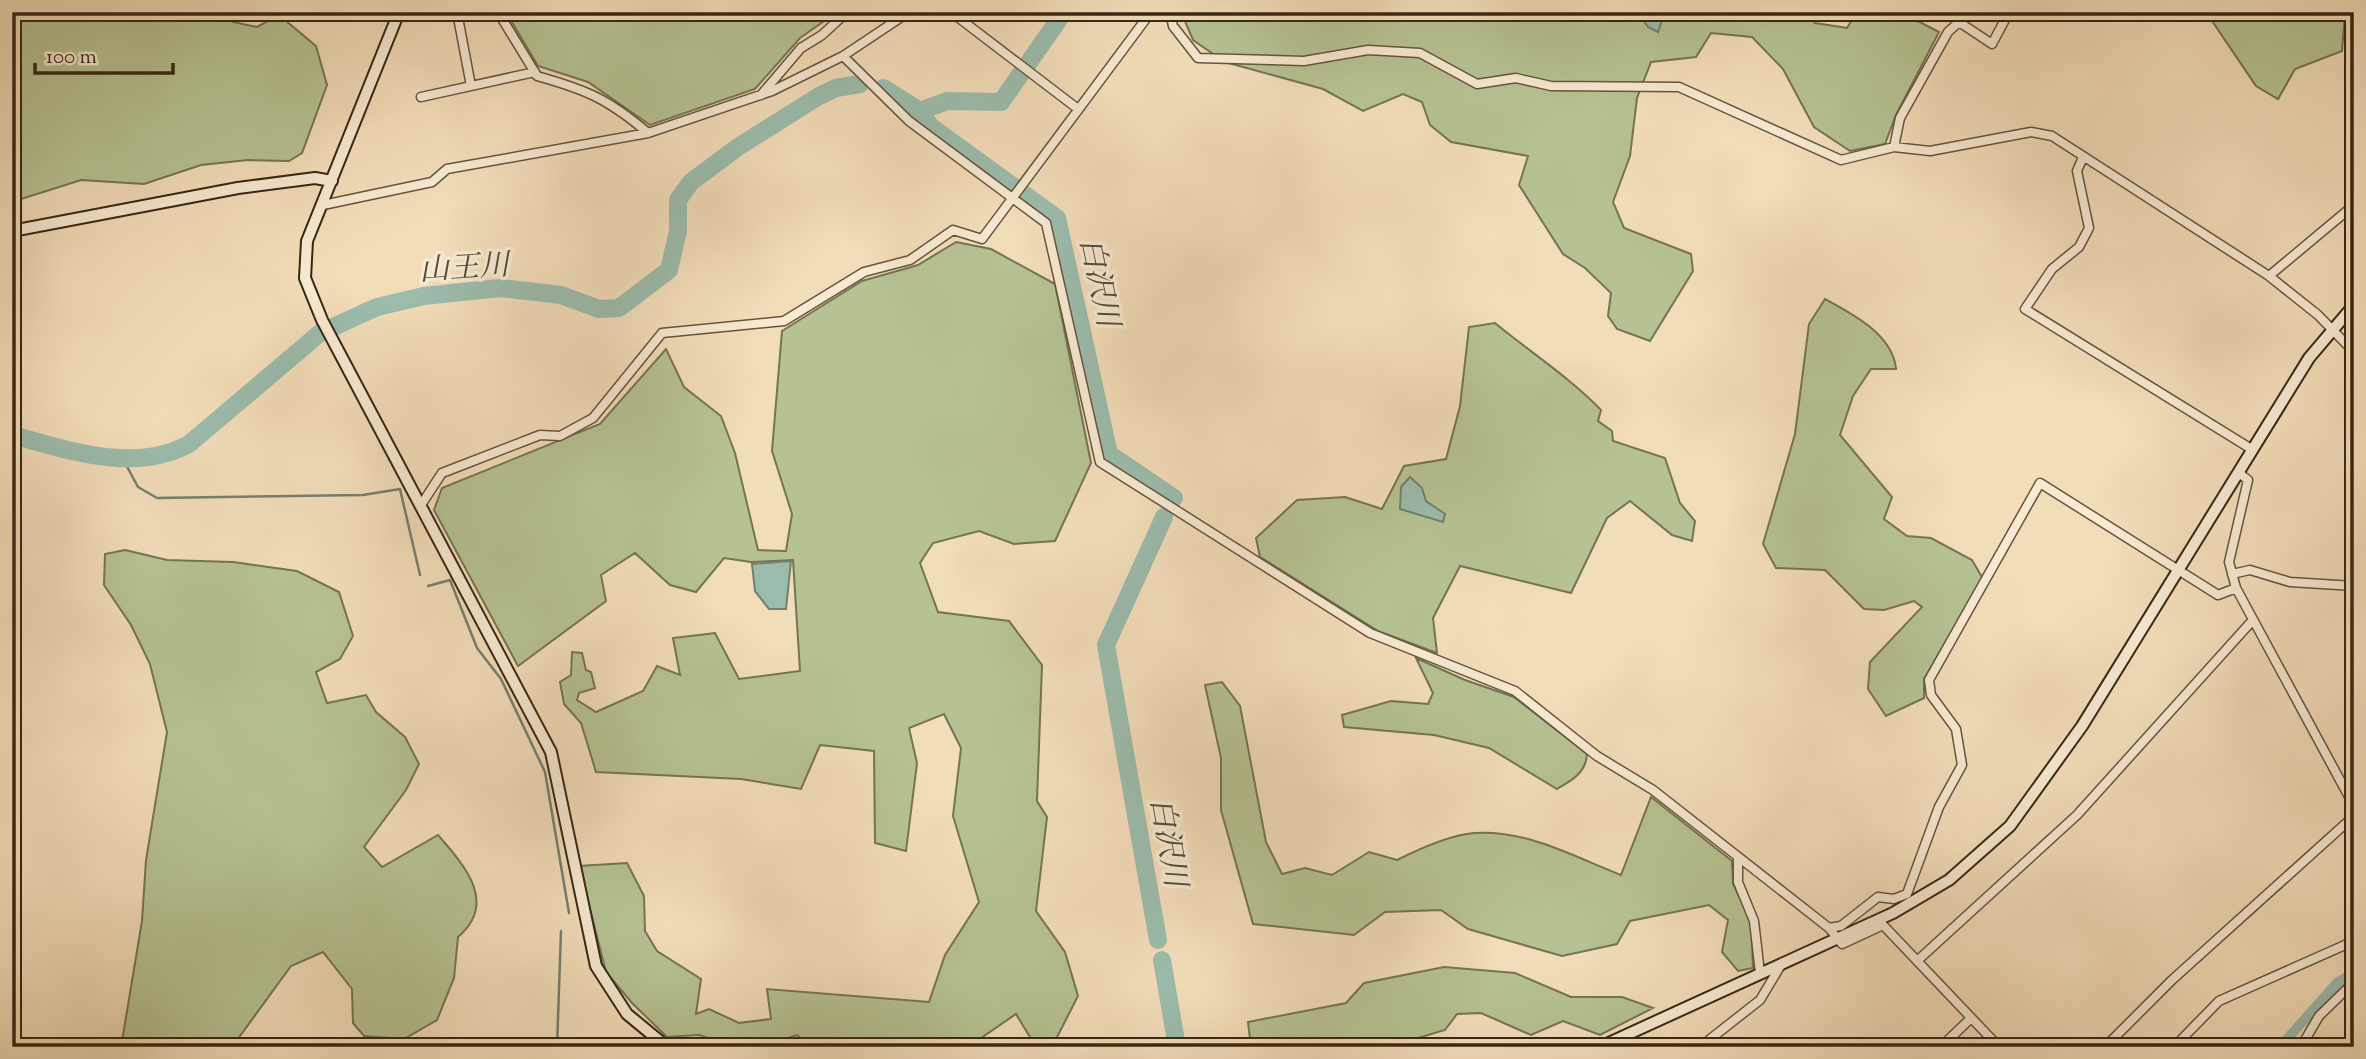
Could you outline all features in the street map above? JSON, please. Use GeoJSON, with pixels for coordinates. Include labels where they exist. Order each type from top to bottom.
{"type":"FeatureCollection","features":[{"type":"Feature","properties":{"kind":"street"},"geometry":{"type":"LineString","coordinates":[[399,12],[307,241],[304,269],[322,320],[551,752],[596,966],[627,1014],[667,1047]]}},
{"type":"Feature","properties":{"kind":"street"},"geometry":{"type":"LineString","coordinates":[[457,12],[471,86]]}},
{"type":"Feature","properties":{"kind":"street"},"geometry":{"type":"LineString","coordinates":[[498,12],[537,76],[585,89],[624,112],[648,133]]}},
{"type":"Feature","properties":{"kind":"street"},"geometry":{"type":"LineString","coordinates":[[761,94],[801,48],[822,35],[847,12]]}},
{"type":"Feature","properties":{"kind":"street"},"geometry":{"type":"LineString","coordinates":[[323,205],[432,183],[447,169],[648,133],[761,94],[844,56],[909,12]]}},
{"type":"Feature","properties":{"kind":"street"},"geometry":{"type":"LineString","coordinates":[[951,12],[1078,109]]}},
{"type":"Feature","properties":{"kind":"street"},"geometry":{"type":"LineString","coordinates":[[421,505],[442,472],[540,436],[560,436],[593,418],[662,333],[784,321],[864,272],[910,260],[953,230],[982,239],[1151,12]]}},
{"type":"Feature","properties":{"kind":"street"},"geometry":{"type":"LineString","coordinates":[[1170,12],[1173,26],[1198,58],[1304,61],[1368,50],[1420,53],[1477,84],[1516,78],[1551,86],[1679,87],[1841,159],[1894,147],[1930,151],[2031,132],[2052,135],[2269,276],[2332,328],[2354,352]]}},
{"type":"Feature","properties":{"kind":"street"},"geometry":{"type":"LineString","coordinates":[[1894,147],[1900,118],[1948,32],[1959,22],[1993,44],[2010,12]]}},
{"type":"Feature","properties":{"kind":"street"},"geometry":{"type":"LineString","coordinates":[[844,56],[909,121],[1046,223],[1100,462],[1370,633],[1515,691],[1597,756],[1653,790],[1829,928],[1842,944],[1883,925],[1999,1047]]}},
{"type":"Feature","properties":{"kind":"street"},"geometry":{"type":"LineString","coordinates":[[421,97],[535,72]]}},
{"type":"Feature","properties":{"kind":"street"},"geometry":{"type":"LineString","coordinates":[[2083,157],[2077,171],[2089,228],[2079,247],[2052,269],[2025,309],[2253,450]]}},
{"type":"Feature","properties":{"kind":"street"},"geometry":{"type":"LineString","coordinates":[[12,232],[238,188],[315,178],[332,181]]}},
{"type":"Feature","properties":{"kind":"street"},"geometry":{"type":"LineString","coordinates":[[2269,276],[2354,205]]}},
{"type":"Feature","properties":{"kind":"street"},"geometry":{"type":"LineString","coordinates":[[1600,1047],[1893,913],[1949,880],[2010,827],[2082,726],[2332,328],[2354,305]]}},
{"type":"Feature","properties":{"kind":"street"},"geometry":{"type":"LineString","coordinates":[[2239,473],[2248,480],[2229,562],[2236,588],[2354,806]]}},
{"type":"Feature","properties":{"kind":"street"},"geometry":{"type":"LineString","coordinates":[[1829,928],[1841,926],[1878,897],[1894,899],[1907,894],[1939,807],[1962,765],[1956,729],[1931,695],[1929,680],[2040,483],[2218,594],[2236,588]]}},
{"type":"Feature","properties":{"kind":"street"},"geometry":{"type":"LineString","coordinates":[[2232,574],[2250,570],[2290,582],[2354,586]]}},
{"type":"Feature","properties":{"kind":"street"},"geometry":{"type":"LineString","coordinates":[[1917,961],[2077,814],[2252,621]]}},
{"type":"Feature","properties":{"kind":"street"},"geometry":{"type":"LineString","coordinates":[[2105,1047],[2156,995],[2354,816]]}},
{"type":"Feature","properties":{"kind":"street"},"geometry":{"type":"LineString","coordinates":[[1738,859],[1738,882],[1754,921],[1760,973]]}},
{"type":"Feature","properties":{"kind":"street"},"geometry":{"type":"LineString","coordinates":[[2174,1047],[2219,1000],[2354,942]]}},
{"type":"Feature","properties":{"kind":"street"},"geometry":{"type":"LineString","coordinates":[[1706,1047],[1709,1040],[1760,1000],[1783,962]]}},
{"type":"Feature","properties":{"kind":"street"},"geometry":{"type":"LineString","coordinates":[[2301,1047],[2320,1014],[2354,982]]}},
{"type":"Feature","properties":{"kind":"street"},"geometry":{"type":"LineString","coordinates":[[1941,1047],[1970,1019]]}},
{"type":"Feature","properties":{"kind":"green space"},"geometry":{"type":"Polygon","coordinates":[[[12,12],[234,12],[233,22],[257,27],[279,15],[316,46],[327,85],[302,153],[289,161],[248,160],[201,165],[144,184],[81,180],[12,202],[12,12]]]}},
{"type":"Feature","properties":{"kind":"green space"},"geometry":{"type":"Polygon","coordinates":[[[506,12],[837,12],[800,38],[755,89],[650,125],[588,82],[538,66],[506,12]]]}},
{"type":"Feature","properties":{"kind":"green space"},"geometry":{"type":"Polygon","coordinates":[[[1181,12],[1807,12],[1815,23],[1847,28],[1857,12],[1906,12],[1906,15],[1939,32],[1896,115],[1885,144],[1850,151],[1814,127],[1783,69],[1752,37],[1711,33],[1696,57],[1651,62],[1637,98],[1630,156],[1613,202],[1624,228],[1691,254],[1693,271],[1650,341],[1617,329],[1608,316],[1611,293],[1585,268],[1563,254],[1519,185],[1528,156],[1451,142],[1430,125],[1422,102],[1403,94],[1363,111],[1323,89],[1225,62],[1193,40],[1181,12]]]}},
{"type":"Feature","properties":{"kind":"green space"},"geometry":{"type":"Polygon","coordinates":[[[2206,12],[2345,12],[2342,51],[2295,69],[2278,99],[2256,86],[2206,12]]]}},
{"type":"Feature","properties":{"kind":"green space"},"geometry":{"type":"Polygon","coordinates":[[[956,242],[991,249],[1055,284],[1091,463],[1055,541],[1014,544],[979,531],[933,543],[920,563],[938,612],[1009,621],[1042,665],[1037,801],[1047,817],[1036,911],[1065,952],[1078,996],[1052,1047],[1036,1047],[1016,1014],[968,1047],[810,1047],[797,1035],[762,1047],[736,1047],[699,1035],[667,1037],[632,1003],[606,972],[579,866],[627,863],[644,896],[645,931],[657,951],[701,979],[696,1014],[709,1009],[739,1023],[771,1019],[767,989],[929,1002],[945,955],[979,902],[953,816],[961,748],[944,714],[909,728],[917,763],[906,851],[875,843],[874,751],[820,745],[801,789],[741,779],[596,772],[581,723],[564,704],[560,682],[571,675],[572,652],[582,653],[586,670],[591,672],[595,688],[579,693],[577,700],[596,712],[643,691],[657,666],[680,675],[673,638],[715,633],[739,679],[800,671],[793,560],[751,562],[724,558],[696,592],[670,585],[635,553],[601,575],[606,601],[518,666],[434,510],[442,488],[600,424],[666,349],[684,387],[721,416],[735,453],[758,550],[786,551],[792,514],[772,451],[782,331],[862,281],[918,265],[956,242]]]}},
{"type":"Feature","properties":{"kind":"green space"},"geometry":{"type":"Polygon","coordinates":[[[1825,299],[1870,327],[1888,346],[1893,357],[1896,369],[1871,369],[1853,396],[1840,435],[1892,497],[1884,519],[1907,536],[1931,538],[1972,560],[1983,579],[1924,679],[1924,698],[1886,716],[1868,689],[1870,662],[1922,607],[1914,601],[1884,610],[1864,609],[1825,570],[1776,568],[1763,544],[1795,434],[1809,324],[1825,299]]]}},
{"type":"Feature","properties":{"kind":"green space"},"geometry":{"type":"Polygon","coordinates":[[[1495,323],[1563,376],[1601,410],[1598,421],[1612,431],[1613,441],[1665,458],[1680,503],[1695,521],[1692,541],[1672,535],[1630,501],[1607,518],[1571,593],[1460,566],[1433,618],[1437,653],[1378,631],[1260,557],[1256,538],[1297,500],[1345,497],[1382,509],[1404,466],[1446,459],[1460,406],[1469,327],[1495,323]]]}},
{"type":"Feature","properties":{"kind":"green space"},"geometry":{"type":"Polygon","coordinates":[[[125,550],[167,560],[233,562],[297,571],[339,592],[353,636],[340,659],[316,672],[327,703],[366,695],[376,712],[405,737],[419,764],[406,790],[364,847],[382,867],[438,835],[467,872],[476,898],[476,911],[470,924],[458,937],[454,978],[437,1020],[404,1039],[364,1036],[353,1023],[352,989],[323,952],[291,966],[232,1047],[127,1047],[122,1041],[142,921],[146,860],[167,732],[150,664],[131,625],[104,585],[105,554],[125,550]]]}},
{"type":"Feature","properties":{"kind":"green space"},"geometry":{"type":"Polygon","coordinates":[[[1416,658],[1465,680],[1514,697],[1587,754],[1581,771],[1557,789],[1489,748],[1434,735],[1344,727],[1342,715],[1391,701],[1428,704],[1433,693],[1416,658]]]}},
{"type":"Feature","properties":{"kind":"green space"},"geometry":{"type":"Polygon","coordinates":[[[1222,682],[1240,706],[1266,842],[1282,874],[1305,868],[1332,875],[1369,852],[1397,860],[1424,847],[1455,837],[1493,833],[1531,840],[1621,875],[1651,797],[1732,861],[1733,884],[1751,921],[1753,968],[1738,971],[1722,952],[1728,920],[1709,905],[1630,921],[1617,944],[1562,956],[1468,929],[1441,910],[1385,912],[1354,935],[1253,924],[1221,810],[1221,758],[1205,685],[1222,682]]]}},
{"type":"Feature","properties":{"kind":"green space"},"geometry":{"type":"Polygon","coordinates":[[[1444,967],[1515,973],[1571,997],[1622,997],[1653,1008],[1600,1035],[1563,1021],[1531,1035],[1481,1013],[1457,1014],[1445,1030],[1388,1047],[1251,1047],[1248,1022],[1346,1003],[1364,983],[1444,967]]]}},
{"type":"Feature","properties":{"kind":"shaded area"},"geometry":{"type":"Polygon","coordinates":[[[1638,12],[1665,12],[1658,32],[1648,27],[1638,12]]]}},
{"type":"Feature","properties":{"kind":"shaded area"},"geometry":{"type":"Polygon","coordinates":[[[1410,477],[1422,488],[1426,501],[1445,514],[1443,522],[1400,509],[1401,487],[1410,477]]]}},
{"type":"Feature","properties":{"kind":"shaded area"},"geometry":{"type":"Polygon","coordinates":[[[791,561],[786,609],[769,609],[755,591],[752,564],[791,561]]]}},
{"type":"Feature","properties":{"kind":"waterway","name":"山王川"},"geometry":{"type":"LineString","coordinates":[[920,111],[947,101],[1001,102],[1064,12]]}},
{"type":"Feature","properties":{"kind":"waterway","name":"山王川"},"geometry":{"type":"LineString","coordinates":[[12,435],[101,456],[124,458],[168,453],[189,444],[320,333],[377,307],[424,296],[500,288],[561,295],[599,309],[619,308],[669,270],[678,231],[678,200],[691,182],[738,147],[819,96],[836,88],[860,84]]}},
{"type":"Feature","properties":{"kind":"waterway","name":"白沢川"},"geometry":{"type":"LineString","coordinates":[[883,88],[920,111],[930,126],[1057,218],[1109,454],[1174,498]]}},
{"type":"Feature","properties":{"kind":"waterway"},"geometry":{"type":"LineString","coordinates":[[123,459],[138,487],[157,498],[363,495],[400,489],[420,575]]}},
{"type":"Feature","properties":{"kind":"waterway","name":"白沢川"},"geometry":{"type":"LineString","coordinates":[[1158,940],[1106,645],[1164,517]]}},
{"type":"Feature","properties":{"kind":"waterway"},"geometry":{"type":"LineString","coordinates":[[428,586],[450,580],[477,648],[501,679],[545,772],[569,913]]}},
{"type":"Feature","properties":{"kind":"waterway"},"geometry":{"type":"LineString","coordinates":[[557,1047],[561,931]]}},
{"type":"Feature","properties":{"kind":"waterway","name":"白沢川"},"geometry":{"type":"LineString","coordinates":[[1162,960],[1177,1047]]}},
{"type":"Feature","properties":{"kind":"waterway"},"geometry":{"type":"LineString","coordinates":[[2280,1047],[2338,982],[2354,973]]}}]}
